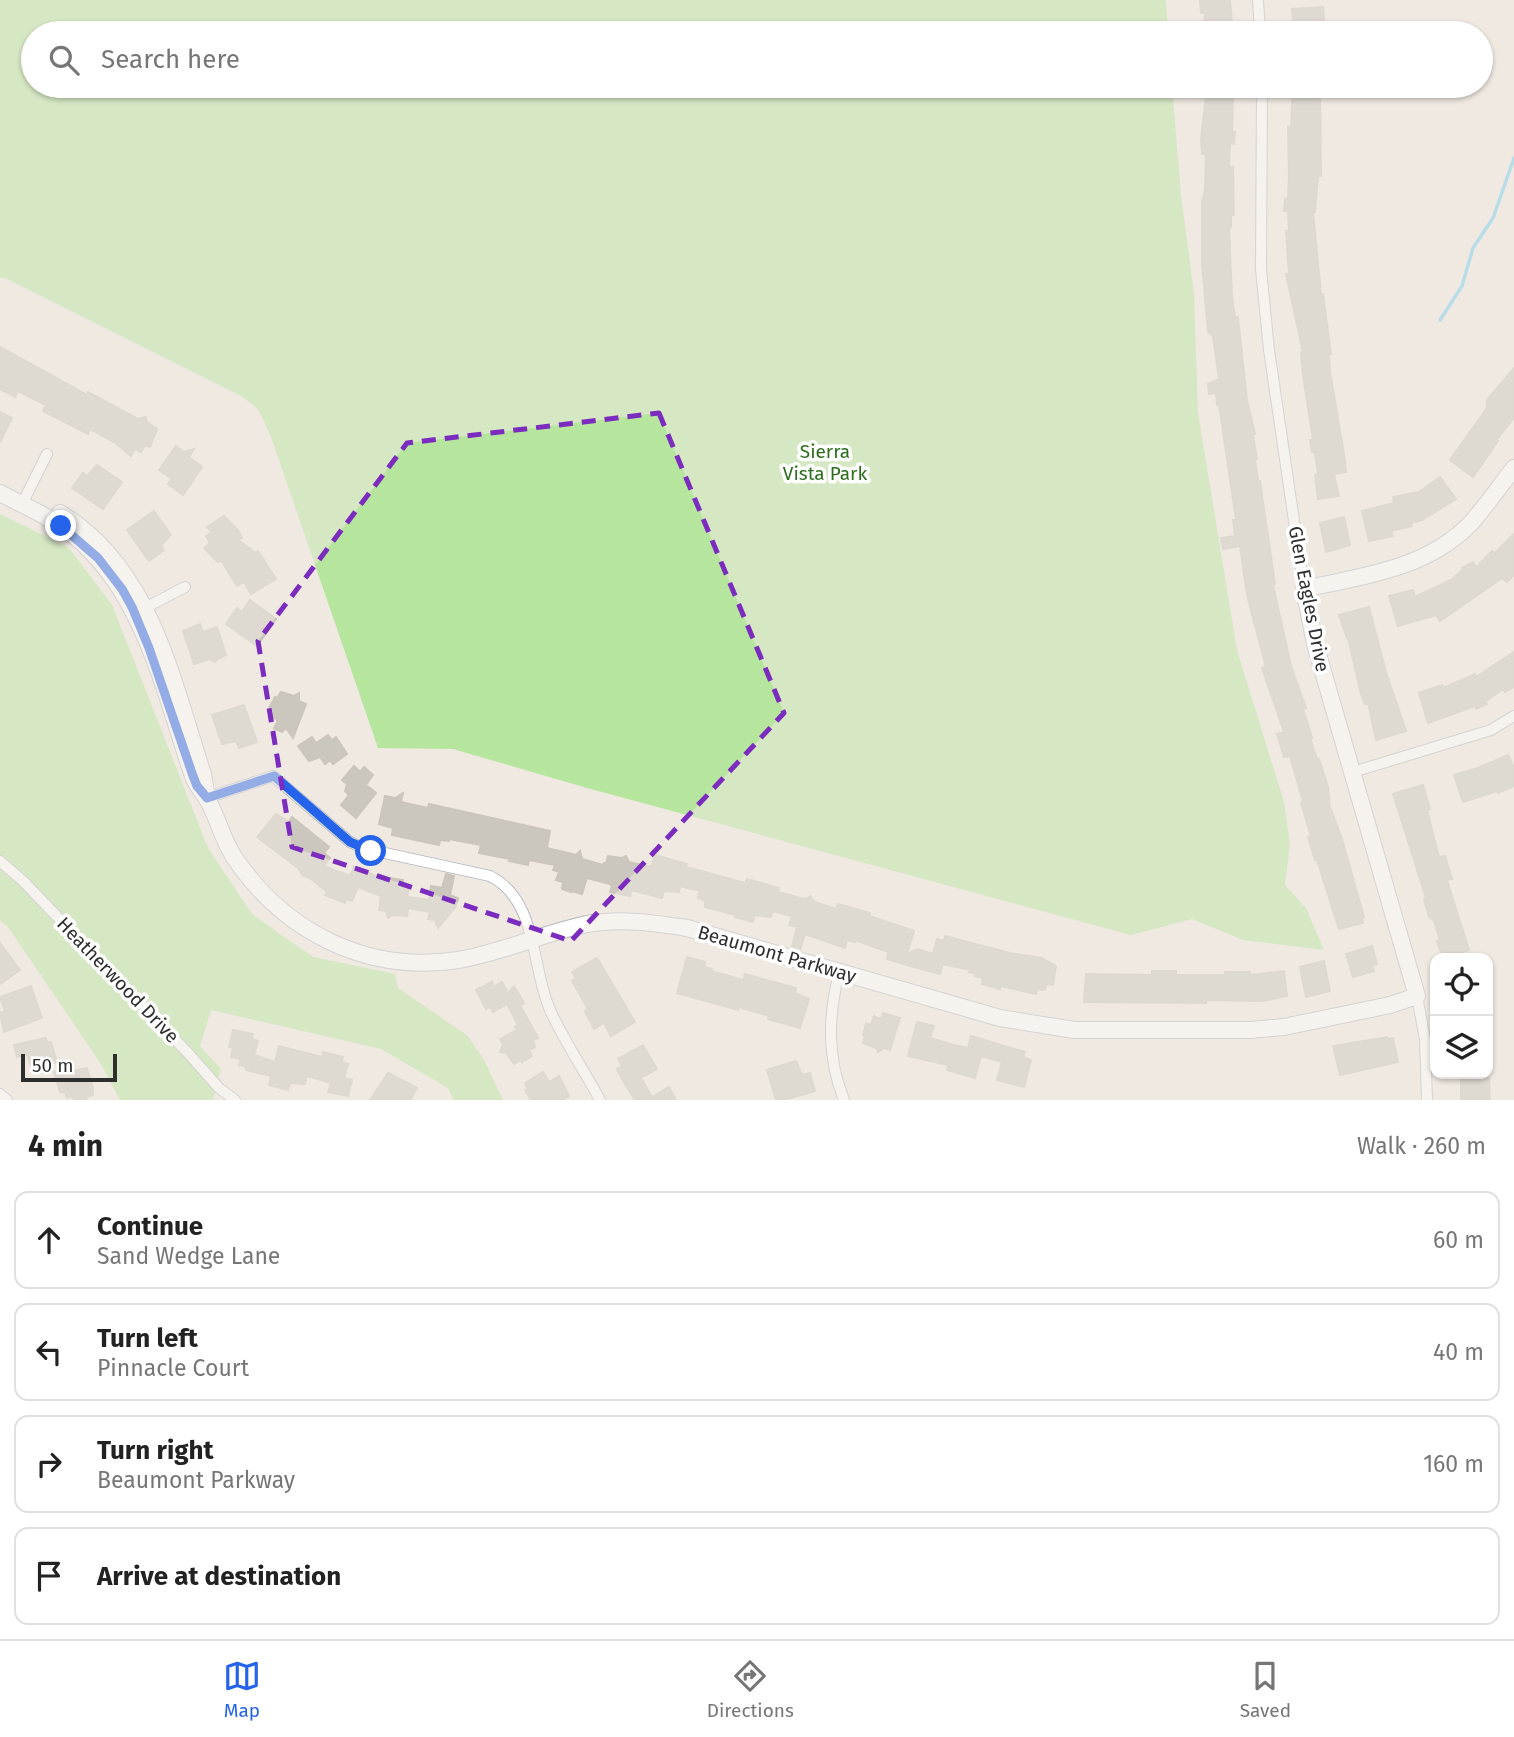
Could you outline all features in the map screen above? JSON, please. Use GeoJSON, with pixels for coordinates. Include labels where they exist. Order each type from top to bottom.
{"type":"FeatureCollection","features":[{"type":"Feature","properties":{"kind":"street"},"geometry":{"type":"LineString","coordinates":[[1258,0],[1259,21]]}},
{"type":"Feature","properties":{"kind":"street","name":"Glen Eagles Drive"},"geometry":{"type":"LineString","coordinates":[[1262,98],[1261,269],[1269,350],[1304,589],[1315,644],[1418,996],[1425,1040],[1427,1100]]}},
{"type":"Feature","properties":{"kind":"street"},"geometry":{"type":"LineString","coordinates":[[24,500],[47,454]]}},
{"type":"Feature","properties":{"kind":"street"},"geometry":{"type":"LineString","coordinates":[[1304,589],[1396,569],[1437,550],[1470,524],[1514,468]]}},
{"type":"Feature","properties":{"kind":"street","name":"Beaumont Parkway"},"geometry":{"type":"LineString","coordinates":[[0,481],[83,544],[140,611],[193,776],[207,798],[232,854],[262,893],[283,914],[330,943],[378,958],[428,962],[459,960],[589,924],[639,921],[687,928],[1024,1023],[1100,1031],[1250,1030],[1284,1027],[1390,1005],[1418,996]]}},
{"type":"Feature","properties":{"kind":"street","name":"Beaumont Parkway"},"geometry":{"type":"LineString","coordinates":[[0,493],[24,500]]}},
{"type":"Feature","properties":{"kind":"street"},"geometry":{"type":"LineString","coordinates":[[140,611],[185,587]]}},
{"type":"Feature","properties":{"kind":"street"},"geometry":{"type":"LineString","coordinates":[[1353,772],[1491,730],[1514,716]]}},
{"type":"Feature","properties":{"kind":"street"},"geometry":{"type":"LineString","coordinates":[[207,798],[274,776],[350,842],[362,848],[490,876],[501,881],[517,901],[533,941],[540,985],[551,1011],[600,1100]]}},
{"type":"Feature","properties":{"kind":"street","name":"Heatherwood Drive"},"geometry":{"type":"LineString","coordinates":[[0,861],[23,881],[219,1088],[235,1100]]}},
{"type":"Feature","properties":{"kind":"street"},"geometry":{"type":"LineString","coordinates":[[839,973],[832,999],[830,1048],[844,1100]]}},
{"type":"Feature","properties":{"kind":"street"},"geometry":{"type":"LineString","coordinates":[[0,1094],[7,1100]]}},
{"type":"Feature","properties":{"kind":"highlighted area"},"geometry":{"type":"Polygon","coordinates":[[[659,413],[784,713],[571,941],[292,847],[258,641],[407,443],[659,413]]]}},
{"type":"Feature","properties":{"kind":"green space","name":"Sierra Vista Park"},"geometry":{"type":"Polygon","coordinates":[[[0,0],[1166,0],[1167,21],[21,21],[21,98],[1173,98],[1181,195],[1194,294],[1198,413],[1237,650],[1284,802],[1290,844],[1285,885],[1306,908],[1324,950],[1243,940],[1192,919],[1131,935],[587,788],[453,749],[378,748],[270,434],[258,409],[243,397],[5,278],[0,278],[0,0]]]}},
{"type":"Feature","properties":{"kind":"green space"},"geometry":{"type":"Polygon","coordinates":[[[0,514],[69,548],[112,605],[208,848],[252,914],[313,957],[395,974],[398,988],[467,1035],[484,1060],[503,1100],[454,1100],[448,1088],[381,1049],[211,1010],[200,1046],[221,1069],[213,1100],[120,1100],[101,1064],[8,927],[0,920],[0,514]]]}},
{"type":"Feature","properties":{"kind":"building"},"geometry":{"type":"Polygon","coordinates":[[[1200,0],[1230,0],[1232,21],[1205,21],[1205,13],[1201,13],[1200,0]]]}},
{"type":"Feature","properties":{"kind":"building"},"geometry":{"type":"Polygon","coordinates":[[[1323,7],[1324,21],[1293,21],[1292,9],[1323,7]]]}},
{"type":"Feature","properties":{"kind":"building"},"geometry":{"type":"Polygon","coordinates":[[[1206,98],[1233,98],[1232,132],[1235,132],[1234,144],[1230,143],[1229,167],[1233,167],[1234,215],[1231,215],[1229,227],[1232,296],[1235,318],[1238,317],[1247,400],[1255,434],[1255,459],[1275,584],[1273,585],[1291,666],[1306,708],[1303,709],[1310,738],[1328,787],[1330,807],[1364,917],[1363,923],[1339,929],[1308,837],[1311,836],[1290,756],[1284,757],[1277,734],[1284,732],[1262,668],[1266,667],[1247,595],[1240,546],[1223,549],[1221,538],[1235,536],[1233,520],[1236,520],[1219,404],[1217,405],[1216,393],[1209,394],[1208,384],[1219,379],[1213,336],[1208,332],[1202,263],[1202,201],[1206,154],[1202,154],[1206,98]]]}},
{"type":"Feature","properties":{"kind":"building"},"geometry":{"type":"Polygon","coordinates":[[[1292,98],[1320,98],[1321,176],[1318,176],[1313,212],[1321,294],[1331,354],[1330,372],[1346,472],[1334,474],[1339,496],[1318,499],[1315,475],[1318,474],[1315,452],[1312,452],[1310,440],[1313,440],[1303,375],[1303,352],[1286,274],[1289,274],[1286,231],[1289,231],[1288,211],[1284,211],[1285,199],[1288,199],[1288,127],[1291,127],[1292,98]]]}},
{"type":"Feature","properties":{"kind":"building"},"geometry":{"type":"Polygon","coordinates":[[[0,347],[87,395],[88,392],[138,419],[146,417],[146,421],[157,429],[150,447],[145,445],[141,452],[135,449],[131,456],[114,442],[90,429],[88,434],[43,411],[46,405],[18,391],[15,397],[0,389],[0,347]]]}},
{"type":"Feature","properties":{"kind":"building"},"geometry":{"type":"Polygon","coordinates":[[[1514,368],[1514,418],[1473,477],[1450,460],[1487,408],[1487,400],[1514,368]]]}},
{"type":"Feature","properties":{"kind":"building"},"geometry":{"type":"Polygon","coordinates":[[[0,412],[12,418],[0,442],[0,412]]]}},
{"type":"Feature","properties":{"kind":"building"},"geometry":{"type":"Polygon","coordinates":[[[176,446],[184,452],[194,449],[189,457],[202,467],[183,495],[168,484],[172,479],[159,470],[176,446]]]}},
{"type":"Feature","properties":{"kind":"building"},"geometry":{"type":"Polygon","coordinates":[[[97,465],[122,482],[103,509],[72,488],[83,473],[87,476],[97,465]]]}},
{"type":"Feature","properties":{"kind":"building"},"geometry":{"type":"Polygon","coordinates":[[[1440,477],[1456,499],[1422,520],[1411,523],[1412,526],[1391,531],[1393,536],[1369,541],[1362,511],[1394,503],[1393,497],[1419,492],[1440,477]]]}},
{"type":"Feature","properties":{"kind":"building"},"geometry":{"type":"Polygon","coordinates":[[[154,511],[171,535],[161,545],[164,550],[149,561],[127,530],[154,511]]]}},
{"type":"Feature","properties":{"kind":"building"},"geometry":{"type":"Polygon","coordinates":[[[224,516],[238,530],[242,538],[238,540],[256,553],[258,551],[276,579],[251,594],[244,582],[237,586],[221,560],[218,562],[204,548],[210,543],[206,536],[212,532],[207,527],[224,516]]]}},
{"type":"Feature","properties":{"kind":"building"},"geometry":{"type":"Polygon","coordinates":[[[1344,517],[1350,545],[1326,552],[1320,523],[1344,517]]]}},
{"type":"Feature","properties":{"kind":"building"},"geometry":{"type":"Polygon","coordinates":[[[1514,534],[1514,575],[1507,582],[1502,578],[1440,621],[1436,615],[1398,626],[1389,596],[1413,590],[1415,597],[1455,578],[1462,568],[1473,562],[1476,567],[1492,551],[1495,553],[1514,534]]]}},
{"type":"Feature","properties":{"kind":"building"},"geometry":{"type":"Polygon","coordinates":[[[250,600],[276,619],[257,646],[226,624],[237,608],[242,612],[250,600]]]}},
{"type":"Feature","properties":{"kind":"building"},"geometry":{"type":"Polygon","coordinates":[[[1369,607],[1386,672],[1406,731],[1376,740],[1368,703],[1365,704],[1361,694],[1348,638],[1339,615],[1369,607]]]}},
{"type":"Feature","properties":{"kind":"building"},"geometry":{"type":"Polygon","coordinates":[[[200,624],[203,632],[217,627],[226,655],[215,662],[210,659],[194,664],[183,631],[200,624]]]}},
{"type":"Feature","properties":{"kind":"building"},"geometry":{"type":"Polygon","coordinates":[[[1514,652],[1514,687],[1505,692],[1503,689],[1486,701],[1487,704],[1476,709],[1475,706],[1428,723],[1419,693],[1442,685],[1443,688],[1475,674],[1476,677],[1514,652]]]}},
{"type":"Feature","properties":{"kind":"building"},"geometry":{"type":"Polygon","coordinates":[[[281,692],[294,696],[299,693],[299,701],[306,704],[293,738],[286,728],[282,732],[274,728],[278,721],[272,716],[274,711],[269,708],[281,692]]]}},
{"type":"Feature","properties":{"kind":"building"},"geometry":{"type":"Polygon","coordinates":[[[244,705],[257,742],[239,748],[236,741],[222,744],[212,715],[244,705]]]}},
{"type":"Feature","properties":{"kind":"building"},"geometry":{"type":"Polygon","coordinates":[[[328,735],[332,740],[336,737],[347,754],[333,764],[330,760],[325,764],[320,757],[309,761],[298,746],[312,737],[316,743],[328,735]]]}},
{"type":"Feature","properties":{"kind":"building"},"geometry":{"type":"Polygon","coordinates":[[[1508,755],[1514,768],[1514,786],[1463,802],[1454,775],[1508,755]]]}},
{"type":"Feature","properties":{"kind":"building"},"geometry":{"type":"Polygon","coordinates":[[[354,766],[360,772],[364,767],[373,775],[366,785],[376,793],[356,818],[341,805],[349,795],[345,791],[347,784],[342,780],[354,766]]]}},
{"type":"Feature","properties":{"kind":"building"},"geometry":{"type":"Polygon","coordinates":[[[1423,785],[1439,857],[1445,856],[1452,879],[1447,880],[1469,950],[1441,953],[1437,941],[1440,940],[1434,921],[1429,917],[1424,899],[1426,898],[1393,794],[1423,785]]]}},
{"type":"Feature","properties":{"kind":"building"},"geometry":{"type":"Polygon","coordinates":[[[403,793],[401,802],[428,808],[429,804],[550,831],[547,848],[576,855],[580,851],[582,859],[603,865],[608,856],[626,856],[629,862],[651,867],[655,855],[687,864],[686,867],[745,883],[747,879],[779,888],[778,892],[800,898],[807,899],[810,896],[815,902],[836,909],[838,904],[870,913],[869,916],[914,931],[907,954],[917,949],[933,954],[937,939],[944,941],[945,936],[1010,953],[1042,958],[1056,966],[1053,985],[1047,983],[1045,990],[1037,989],[1036,994],[1001,986],[1000,989],[982,984],[983,978],[975,976],[970,970],[943,964],[940,974],[887,959],[888,952],[855,940],[847,940],[845,948],[805,934],[800,950],[792,947],[797,927],[789,925],[792,916],[772,911],[771,917],[755,915],[753,922],[705,907],[705,901],[698,898],[700,891],[680,886],[679,892],[664,891],[662,898],[632,890],[630,896],[610,892],[610,884],[587,878],[582,894],[571,892],[562,889],[563,882],[556,880],[559,872],[553,870],[555,865],[529,860],[528,865],[509,861],[510,859],[479,853],[481,845],[449,839],[440,840],[439,845],[392,835],[393,828],[379,824],[385,796],[395,798],[403,793]]]}},
{"type":"Feature","properties":{"kind":"building"},"geometry":{"type":"Polygon","coordinates":[[[276,814],[289,822],[292,817],[329,847],[324,853],[330,858],[324,866],[350,876],[354,867],[375,876],[403,880],[402,887],[409,888],[407,897],[429,900],[431,886],[442,888],[446,874],[454,876],[450,895],[458,898],[456,906],[438,928],[435,920],[428,919],[430,912],[408,908],[407,916],[393,915],[388,918],[386,911],[379,910],[381,896],[358,887],[352,901],[346,899],[345,903],[325,895],[327,892],[257,837],[276,814]]]}},
{"type":"Feature","properties":{"kind":"building"},"geometry":{"type":"Polygon","coordinates":[[[0,943],[20,970],[0,984],[0,943]]]}},
{"type":"Feature","properties":{"kind":"building"},"geometry":{"type":"Polygon","coordinates":[[[1372,946],[1377,964],[1372,966],[1374,971],[1353,977],[1346,954],[1372,946]]]}},
{"type":"Feature","properties":{"kind":"building"},"geometry":{"type":"Polygon","coordinates":[[[687,957],[705,962],[704,967],[712,969],[711,971],[743,980],[745,974],[796,988],[795,993],[809,999],[800,1028],[738,1007],[738,1010],[677,993],[687,957]]]}},
{"type":"Feature","properties":{"kind":"building"},"geometry":{"type":"Polygon","coordinates":[[[597,958],[635,1022],[611,1036],[604,1023],[594,1029],[585,1011],[588,1009],[572,981],[576,979],[572,972],[597,958]]]}},
{"type":"Feature","properties":{"kind":"building"},"geometry":{"type":"Polygon","coordinates":[[[1324,961],[1330,991],[1306,997],[1300,967],[1324,961]]]}},
{"type":"Feature","properties":{"kind":"building"},"geometry":{"type":"Polygon","coordinates":[[[1152,971],[1176,971],[1176,975],[1250,972],[1250,975],[1284,971],[1287,996],[1263,1001],[1206,1000],[1206,1003],[1084,1002],[1086,974],[1152,975],[1152,971]]]}},
{"type":"Feature","properties":{"kind":"building"},"geometry":{"type":"Polygon","coordinates":[[[492,982],[494,987],[502,982],[508,993],[514,986],[524,1003],[520,1005],[538,1038],[533,1040],[535,1047],[529,1050],[532,1056],[522,1062],[521,1060],[514,1064],[506,1053],[500,1052],[503,1045],[500,1039],[517,1030],[515,1027],[518,1025],[507,1004],[493,1012],[490,1007],[486,1009],[476,990],[492,982]]]}},
{"type":"Feature","properties":{"kind":"building"},"geometry":{"type":"Polygon","coordinates":[[[31,986],[42,1018],[4,1032],[0,1013],[5,1011],[0,997],[31,986]]]}},
{"type":"Feature","properties":{"kind":"building"},"geometry":{"type":"Polygon","coordinates":[[[883,1013],[900,1018],[890,1050],[884,1048],[878,1052],[876,1048],[863,1043],[863,1035],[866,1023],[871,1025],[874,1016],[881,1019],[883,1013]]]}},
{"type":"Feature","properties":{"kind":"building"},"geometry":{"type":"Polygon","coordinates":[[[917,1022],[934,1026],[930,1038],[954,1045],[968,1048],[971,1036],[1025,1052],[1023,1057],[1031,1060],[1024,1087],[997,1080],[1002,1062],[981,1056],[975,1078],[947,1070],[948,1065],[908,1056],[917,1022]]]}},
{"type":"Feature","properties":{"kind":"building"},"geometry":{"type":"Polygon","coordinates":[[[233,1030],[253,1034],[252,1039],[258,1041],[254,1055],[275,1062],[279,1046],[322,1057],[323,1052],[343,1057],[342,1062],[348,1064],[344,1078],[352,1080],[348,1096],[328,1092],[331,1083],[307,1076],[305,1084],[290,1083],[288,1090],[269,1085],[271,1076],[246,1070],[245,1066],[239,1065],[241,1059],[231,1057],[233,1048],[229,1047],[233,1030]]]}},
{"type":"Feature","properties":{"kind":"building"},"geometry":{"type":"Polygon","coordinates":[[[46,1038],[47,1043],[51,1042],[57,1062],[39,1066],[38,1062],[30,1064],[27,1054],[17,1057],[14,1045],[46,1038]]]}},
{"type":"Feature","properties":{"kind":"building"},"geometry":{"type":"Polygon","coordinates":[[[1393,1038],[1398,1062],[1340,1075],[1333,1046],[1393,1038]]]}},
{"type":"Feature","properties":{"kind":"building"},"geometry":{"type":"Polygon","coordinates":[[[643,1045],[657,1069],[641,1078],[652,1097],[669,1087],[676,1100],[635,1100],[623,1081],[617,1069],[622,1066],[618,1059],[643,1045]]]}},
{"type":"Feature","properties":{"kind":"building"},"geometry":{"type":"Polygon","coordinates":[[[796,1061],[802,1075],[810,1073],[815,1091],[776,1100],[767,1070],[796,1061]]]}},
{"type":"Feature","properties":{"kind":"building"},"geometry":{"type":"Polygon","coordinates":[[[87,1068],[93,1095],[86,1097],[86,1100],[74,1100],[73,1096],[67,1098],[65,1093],[60,1092],[54,1072],[87,1068]]]}},
{"type":"Feature","properties":{"kind":"building"},"geometry":{"type":"Polygon","coordinates":[[[543,1072],[549,1082],[559,1076],[569,1096],[562,1100],[531,1100],[525,1090],[528,1089],[525,1083],[543,1072]]]}},
{"type":"Feature","properties":{"kind":"building"},"geometry":{"type":"Polygon","coordinates":[[[388,1073],[417,1088],[410,1100],[370,1100],[388,1073]]]}},
{"type":"Feature","properties":{"kind":"building"},"geometry":{"type":"Polygon","coordinates":[[[1461,1079],[1489,1079],[1490,1100],[1461,1100],[1461,1079]]]}},
{"type":"Feature","properties":{"kind":"waterway"},"geometry":{"type":"LineString","coordinates":[[1440,320],[1462,286],[1473,248],[1493,218],[1514,158]]}},
{"type":"Feature","properties":{"kind":"route"},"geometry":{"type":"LineString","coordinates":[[61,526],[98,558],[132,607],[193,776],[207,798],[274,776],[350,842],[371,851]]}}]}
